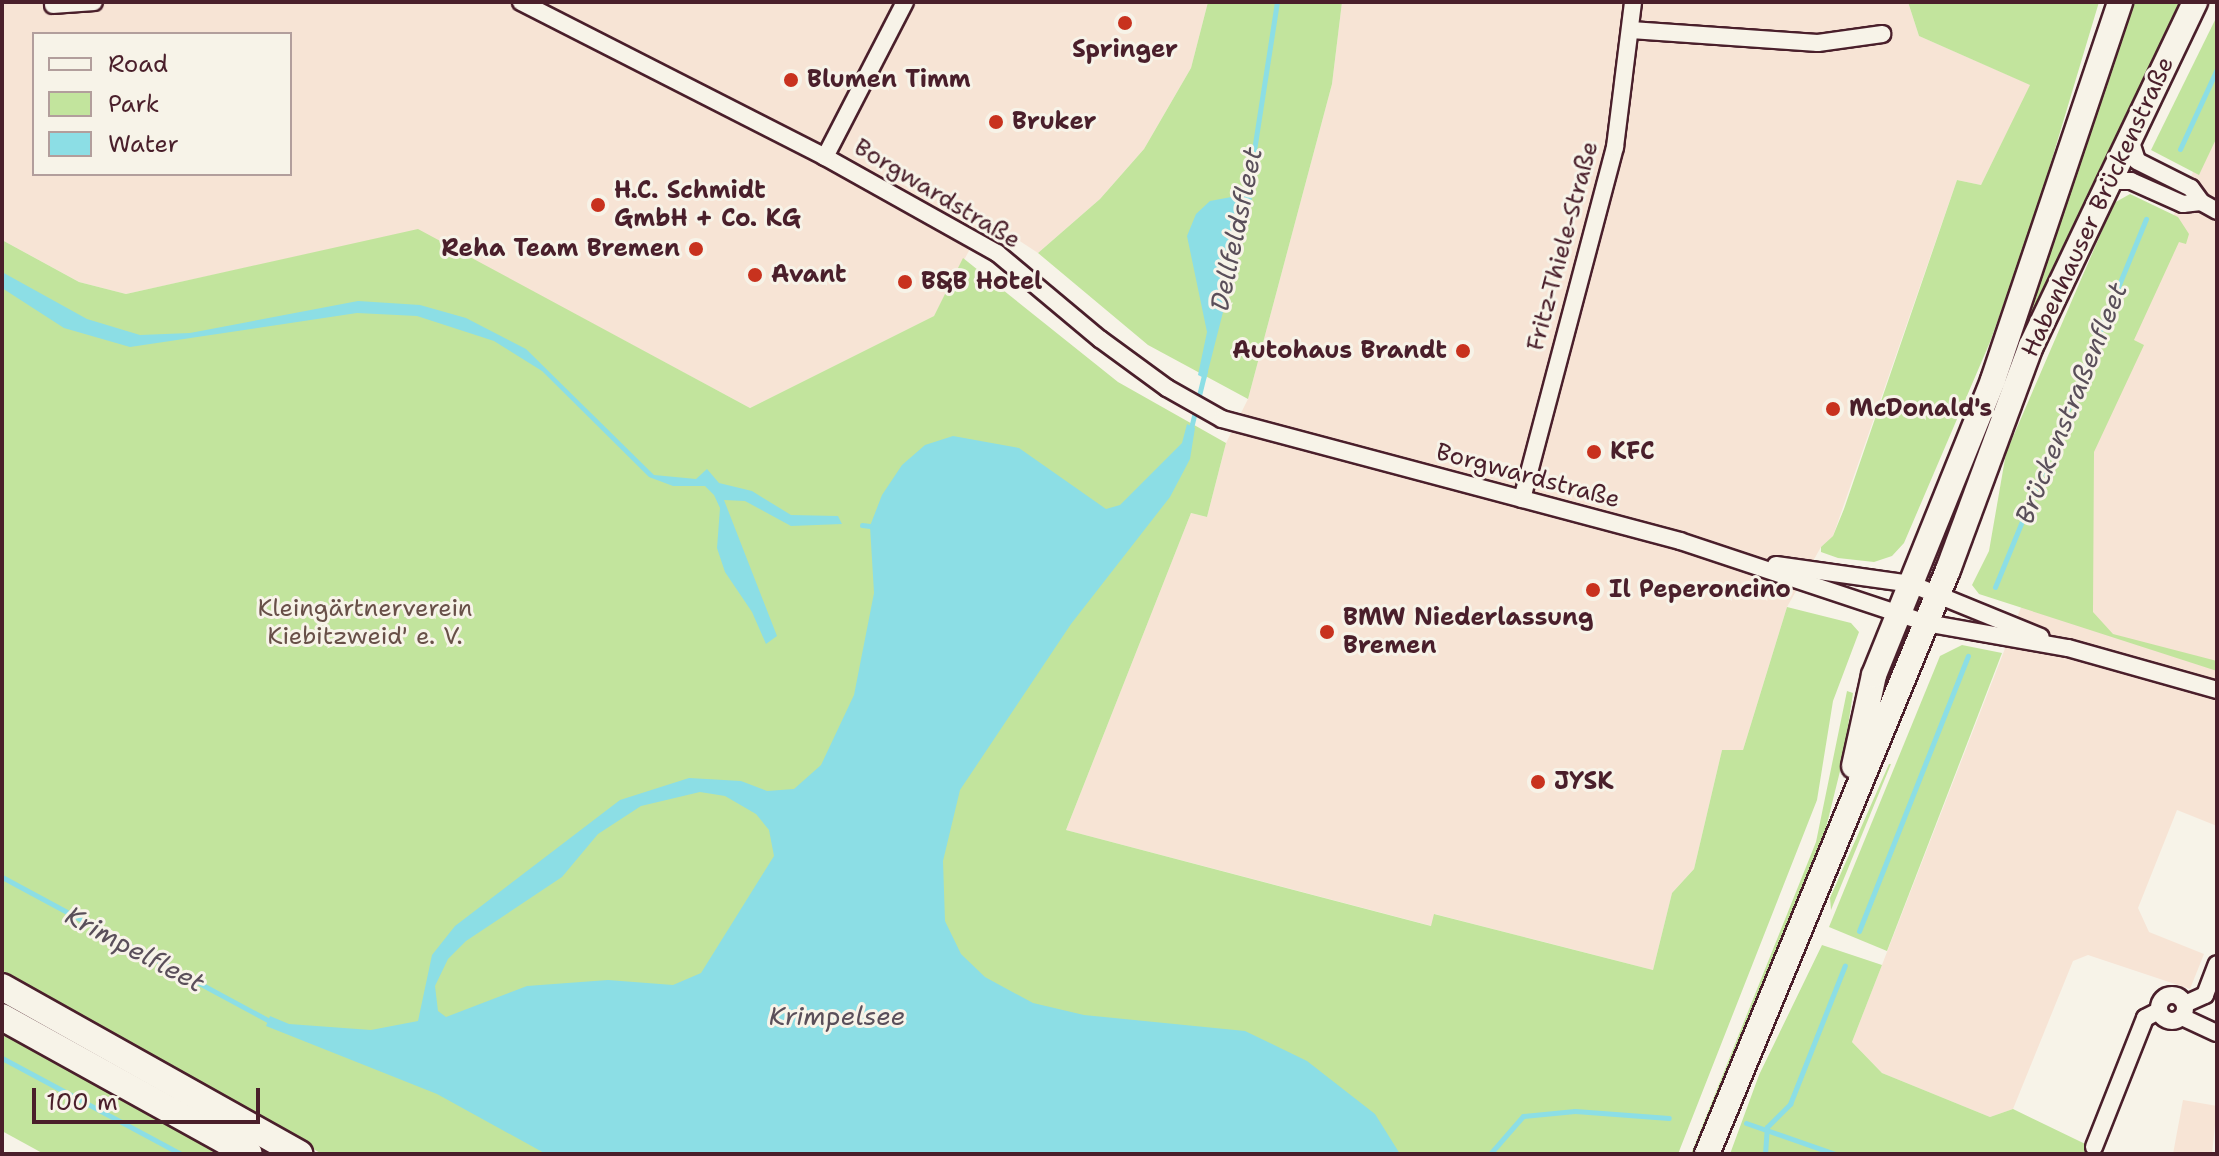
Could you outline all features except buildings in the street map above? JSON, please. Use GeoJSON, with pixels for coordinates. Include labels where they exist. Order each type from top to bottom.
{"type":"FeatureCollection","features":[{"type":"Feature","properties":{"kind":"highway"},"geometry":{"type":"LineString","coordinates":[[2,987],[299,1154]]}},
{"type":"Feature","properties":{"kind":"highway"},"geometry":{"type":"LineString","coordinates":[[2,1017],[249,1154]]}},
{"type":"Feature","properties":{"kind":"main road","name":"Habenhauser Brückenstraße"},"geometry":{"type":"LineString","coordinates":[[1843,815],[1874,675],[1993,380],[2120,2]]}},
{"type":"Feature","properties":{"kind":"main road","name":"Habenhauser Brückenstraße"},"geometry":{"type":"LineString","coordinates":[[1707,1154],[1843,815],[1938,595],[2031,346],[2106,181],[2195,2]]}},
{"type":"Feature","properties":{"kind":"street"},"geometry":{"type":"LineString","coordinates":[[53,5],[94,2]]}},
{"type":"Feature","properties":{"kind":"street","name":"Borgwardstraße"},"geometry":{"type":"LineString","coordinates":[[521,2],[825,157],[997,253],[1100,339],[1177,394],[1218,417],[1730,558],[1899,613]]}},
{"type":"Feature","properties":{"kind":"street"},"geometry":{"type":"LineString","coordinates":[[825,157],[905,2]]}},
{"type":"Feature","properties":{"kind":"street","name":"Fritz-Thiele-Straße"},"geometry":{"type":"LineString","coordinates":[[1522,499],[1615,147],[1633,2]]}},
{"type":"Feature","properties":{"kind":"street"},"geometry":{"type":"LineString","coordinates":[[1631,30],[1818,43],[1882,34]]}},
{"type":"Feature","properties":{"kind":"street"},"geometry":{"type":"LineString","coordinates":[[2129,136],[2137,161],[2191,188],[2201,202],[2217,211]]}},
{"type":"Feature","properties":{"kind":"street"},"geometry":{"type":"LineString","coordinates":[[2106,181],[2131,181],[2183,204],[2201,202]]}},
{"type":"Feature","properties":{"kind":"street","name":"Borgwardstraße"},"geometry":{"type":"LineString","coordinates":[[1730,558],[1911,584]]}},
{"type":"Feature","properties":{"kind":"street"},"geometry":{"type":"LineString","coordinates":[[1911,584],[2068,648]]}},
{"type":"Feature","properties":{"kind":"street"},"geometry":{"type":"LineString","coordinates":[[1899,613],[1926,623],[2068,648],[2217,690]]}},
{"type":"Feature","properties":{"kind":"street"},"geometry":{"type":"LineString","coordinates":[[2184,1011],[2205,995],[2217,964]]}},
{"type":"Feature","properties":{"kind":"street"},"geometry":{"type":"LineString","coordinates":[[2094,1147],[2145,1018],[2159,1011],[2166,996],[2180,997],[2184,1011],[2217,1033]]}},
{"type":"Feature","properties":{"kind":"shaded area"},"geometry":{"type":"Polygon","coordinates":[[[2,2],[1208,2],[1191,68],[1144,149],[1100,199],[1038,253],[986,219],[934,316],[750,408],[418,230],[126,294],[79,282],[2,240],[2,2]]]}},
{"type":"Feature","properties":{"kind":"shaded area"},"geometry":{"type":"Polygon","coordinates":[[[1342,2],[1908,2],[1919,36],[2031,85],[1981,185],[1957,180],[1833,536],[1821,547],[1787,607],[1743,750],[1722,750],[1694,869],[1672,893],[1653,970],[1435,914],[1432,926],[1066,830],[1191,513],[1207,517],[1226,443],[1248,399],[1332,84],[1342,2]]]}},
{"type":"Feature","properties":{"kind":"shaded area"},"geometry":{"type":"Polygon","coordinates":[[[2217,119],[2217,826],[2177,810],[2138,908],[2149,932],[2204,954],[2190,989],[2088,955],[2073,961],[2013,1109],[1990,1117],[1882,1073],[1852,1042],[2174,214],[2217,119]]]}},
{"type":"Feature","properties":{"kind":"shaded area"},"geometry":{"type":"Polygon","coordinates":[[[2183,1100],[2217,1106],[2212,1154],[2173,1154],[2183,1100]]]}},
{"type":"Feature","properties":{"kind":"green space"},"geometry":{"type":"Polygon","coordinates":[[[1208,2],[1342,2],[1332,84],[1248,399],[1148,345],[1038,253],[1100,199],[1144,149],[1191,68],[1208,2]]]}},
{"type":"Feature","properties":{"kind":"green space"},"geometry":{"type":"Polygon","coordinates":[[[1908,2],[2099,2],[2034,219],[1990,342],[1904,543],[1892,556],[1874,562],[1838,558],[1821,552],[1821,547],[1833,536],[1844,509],[1957,180],[1981,185],[2030,85],[1919,36],[1908,2]]]}},
{"type":"Feature","properties":{"kind":"green space"},"geometry":{"type":"Polygon","coordinates":[[[2126,2],[2185,2],[2037,310],[1942,556],[1938,555],[1980,447],[2126,2]]]}},
{"type":"Feature","properties":{"kind":"green space"},"geometry":{"type":"Polygon","coordinates":[[[2217,16],[2217,137],[2199,175],[2151,150],[2217,16]]]}},
{"type":"Feature","properties":{"kind":"green space"},"geometry":{"type":"Polygon","coordinates":[[[2130,194],[2178,217],[2189,234],[2186,244],[2179,242],[2134,340],[2144,345],[2094,452],[2093,612],[2113,634],[2217,661],[2217,671],[1979,594],[1972,585],[1989,551],[2006,453],[2114,203],[2130,194]]]}},
{"type":"Feature","properties":{"kind":"green space","name":"Kleingärtnerverein Kiebitzweid' e. V."},"geometry":{"type":"Polygon","coordinates":[[[418,229],[750,408],[934,316],[963,258],[1118,382],[1226,443],[1207,517],[1191,513],[1066,830],[1431,926],[1434,914],[1653,970],[1672,893],[1694,869],[1722,750],[1743,750],[1787,607],[1851,623],[1859,632],[1833,701],[1817,800],[1678,1154],[322,1154],[2,972],[2,240],[79,282],[126,294],[418,229]]]}},
{"type":"Feature","properties":{"kind":"green space"},"geometry":{"type":"Polygon","coordinates":[[[1962,645],[2002,653],[1887,951],[1829,927],[1940,656],[1962,645]]]}},
{"type":"Feature","properties":{"kind":"green space"},"geometry":{"type":"Polygon","coordinates":[[[1847,691],[1853,693],[1843,759],[1826,828],[1698,1154],[1691,1154],[1816,842],[1847,691]]]}},
{"type":"Feature","properties":{"kind":"green space"},"geometry":{"type":"Polygon","coordinates":[[[1891,764],[1831,910],[1830,898],[1891,764]]]}},
{"type":"Feature","properties":{"kind":"green space"},"geometry":{"type":"Polygon","coordinates":[[[1822,945],[1882,965],[1852,1042],[1882,1073],[1990,1117],[2013,1109],[2106,1154],[1730,1154],[1759,1075],[1822,945]]]}},
{"type":"Feature","properties":{"kind":"green space"},"geometry":{"type":"Polygon","coordinates":[[[2,1033],[220,1154],[44,1154],[2,1131],[2,1033]]]}},
{"type":"Feature","properties":{"kind":"water"},"geometry":{"type":"Polygon","coordinates":[[[1242,195],[1252,198],[1206,379],[1198,375],[1207,332],[1187,236],[1196,214],[1210,201],[1242,195]]]}},
{"type":"Feature","properties":{"kind":"water"},"geometry":{"type":"Polygon","coordinates":[[[2,272],[87,319],[140,335],[190,333],[358,301],[420,305],[466,318],[526,349],[654,475],[696,479],[707,469],[719,483],[752,491],[791,515],[838,516],[842,524],[791,526],[745,501],[724,500],[777,636],[766,644],[752,612],[725,572],[717,548],[720,508],[714,495],[705,486],[673,486],[649,477],[542,371],[494,341],[417,316],[357,313],[130,347],[64,328],[2,288],[2,272]]]}},
{"type":"Feature","properties":{"kind":"water","name":"Krimpelsee"},"geometry":{"type":"Polygon","coordinates":[[[1187,424],[1195,428],[1190,459],[1170,497],[1071,624],[960,790],[943,861],[945,921],[961,954],[985,977],[1033,1003],[1084,1015],[1245,1031],[1307,1061],[1375,1114],[1400,1154],[546,1154],[437,1094],[266,1026],[270,1016],[289,1024],[371,1030],[418,1021],[432,955],[455,926],[620,800],[689,778],[741,781],[767,791],[794,789],[821,765],[854,695],[874,593],[870,526],[882,495],[902,465],[925,445],[953,436],[1019,448],[1106,509],[1120,505],[1182,443],[1187,424]],[[700,792],[641,806],[598,834],[562,877],[466,941],[448,959],[435,986],[438,1011],[446,1017],[527,986],[608,980],[673,985],[701,973],[774,856],[769,830],[756,814],[725,796],[700,792]]]}},
{"type":"Feature","properties":{"kind":"waterway","name":"Dellfeldsfleet"},"geometry":{"type":"LineString","coordinates":[[1246,202],[1277,2]]}},
{"type":"Feature","properties":{"kind":"waterway","name":"Brückenstraßenfleet"},"geometry":{"type":"LineString","coordinates":[[2180,149],[2217,69]]}},
{"type":"Feature","properties":{"kind":"waterway","name":"Brückenstraßenfleet"},"geometry":{"type":"LineString","coordinates":[[1995,587],[2146,219]]}},
{"type":"Feature","properties":{"kind":"waterway","name":"Dellfeldsfleet"},"geometry":{"type":"LineString","coordinates":[[1190,432],[1205,371]]}},
{"type":"Feature","properties":{"kind":"waterway"},"geometry":{"type":"LineString","coordinates":[[862,525],[870,526]]}},
{"type":"Feature","properties":{"kind":"waterway","name":"Brückenstraßenfleet"},"geometry":{"type":"LineString","coordinates":[[1859,931],[1968,656]]}},
{"type":"Feature","properties":{"kind":"waterway","name":"Krimpelfleet"},"geometry":{"type":"LineString","coordinates":[[2,877],[269,1021]]}},
{"type":"Feature","properties":{"kind":"waterway","name":"Brückenstraßenfleet"},"geometry":{"type":"LineString","coordinates":[[1767,1127],[1790,1104],[1845,965]]}},
{"type":"Feature","properties":{"kind":"waterway"},"geometry":{"type":"LineString","coordinates":[[2,1058],[181,1154]]}},
{"type":"Feature","properties":{"kind":"waterway"},"geometry":{"type":"LineString","coordinates":[[1490,1154],[1523,1116],[1575,1111],[1669,1118]]}},
{"type":"Feature","properties":{"kind":"waterway"},"geometry":{"type":"LineString","coordinates":[[1746,1123],[1835,1154]]}},
{"type":"Feature","properties":{"kind":"waterway"},"geometry":{"type":"LineString","coordinates":[[1765,1154],[1767,1127]]}},
{"type":"Feature","properties":{"kind":"place","name":"Springer"},"geometry":{"type":"Point","coordinates":[1125,23]}},
{"type":"Feature","properties":{"kind":"place","name":"Blumen Timm"},"geometry":{"type":"Point","coordinates":[791,80]}},
{"type":"Feature","properties":{"kind":"place","name":"Bruker"},"geometry":{"type":"Point","coordinates":[996,122]}},
{"type":"Feature","properties":{"kind":"place","name":"H.C. Schmidt GmbH + Co. KG"},"geometry":{"type":"Point","coordinates":[598,205]}},
{"type":"Feature","properties":{"kind":"place","name":"Reha Team Bremen"},"geometry":{"type":"Point","coordinates":[696,249]}},
{"type":"Feature","properties":{"kind":"place","name":"Avant"},"geometry":{"type":"Point","coordinates":[755,275]}},
{"type":"Feature","properties":{"kind":"place","name":"B&B Hotel"},"geometry":{"type":"Point","coordinates":[905,282]}},
{"type":"Feature","properties":{"kind":"place","name":"Autohaus Brandt"},"geometry":{"type":"Point","coordinates":[1463,351]}},
{"type":"Feature","properties":{"kind":"place","name":"McDonald's"},"geometry":{"type":"Point","coordinates":[1833,409]}},
{"type":"Feature","properties":{"kind":"place","name":"KFC"},"geometry":{"type":"Point","coordinates":[1594,452]}},
{"type":"Feature","properties":{"kind":"place","name":"Il Peperoncino"},"geometry":{"type":"Point","coordinates":[1593,590]}},
{"type":"Feature","properties":{"kind":"place","name":"BMW Niederlassung Bremen"},"geometry":{"type":"Point","coordinates":[1327,632]}},
{"type":"Feature","properties":{"kind":"place","name":"JYSK"},"geometry":{"type":"Point","coordinates":[1538,782]}}]}
